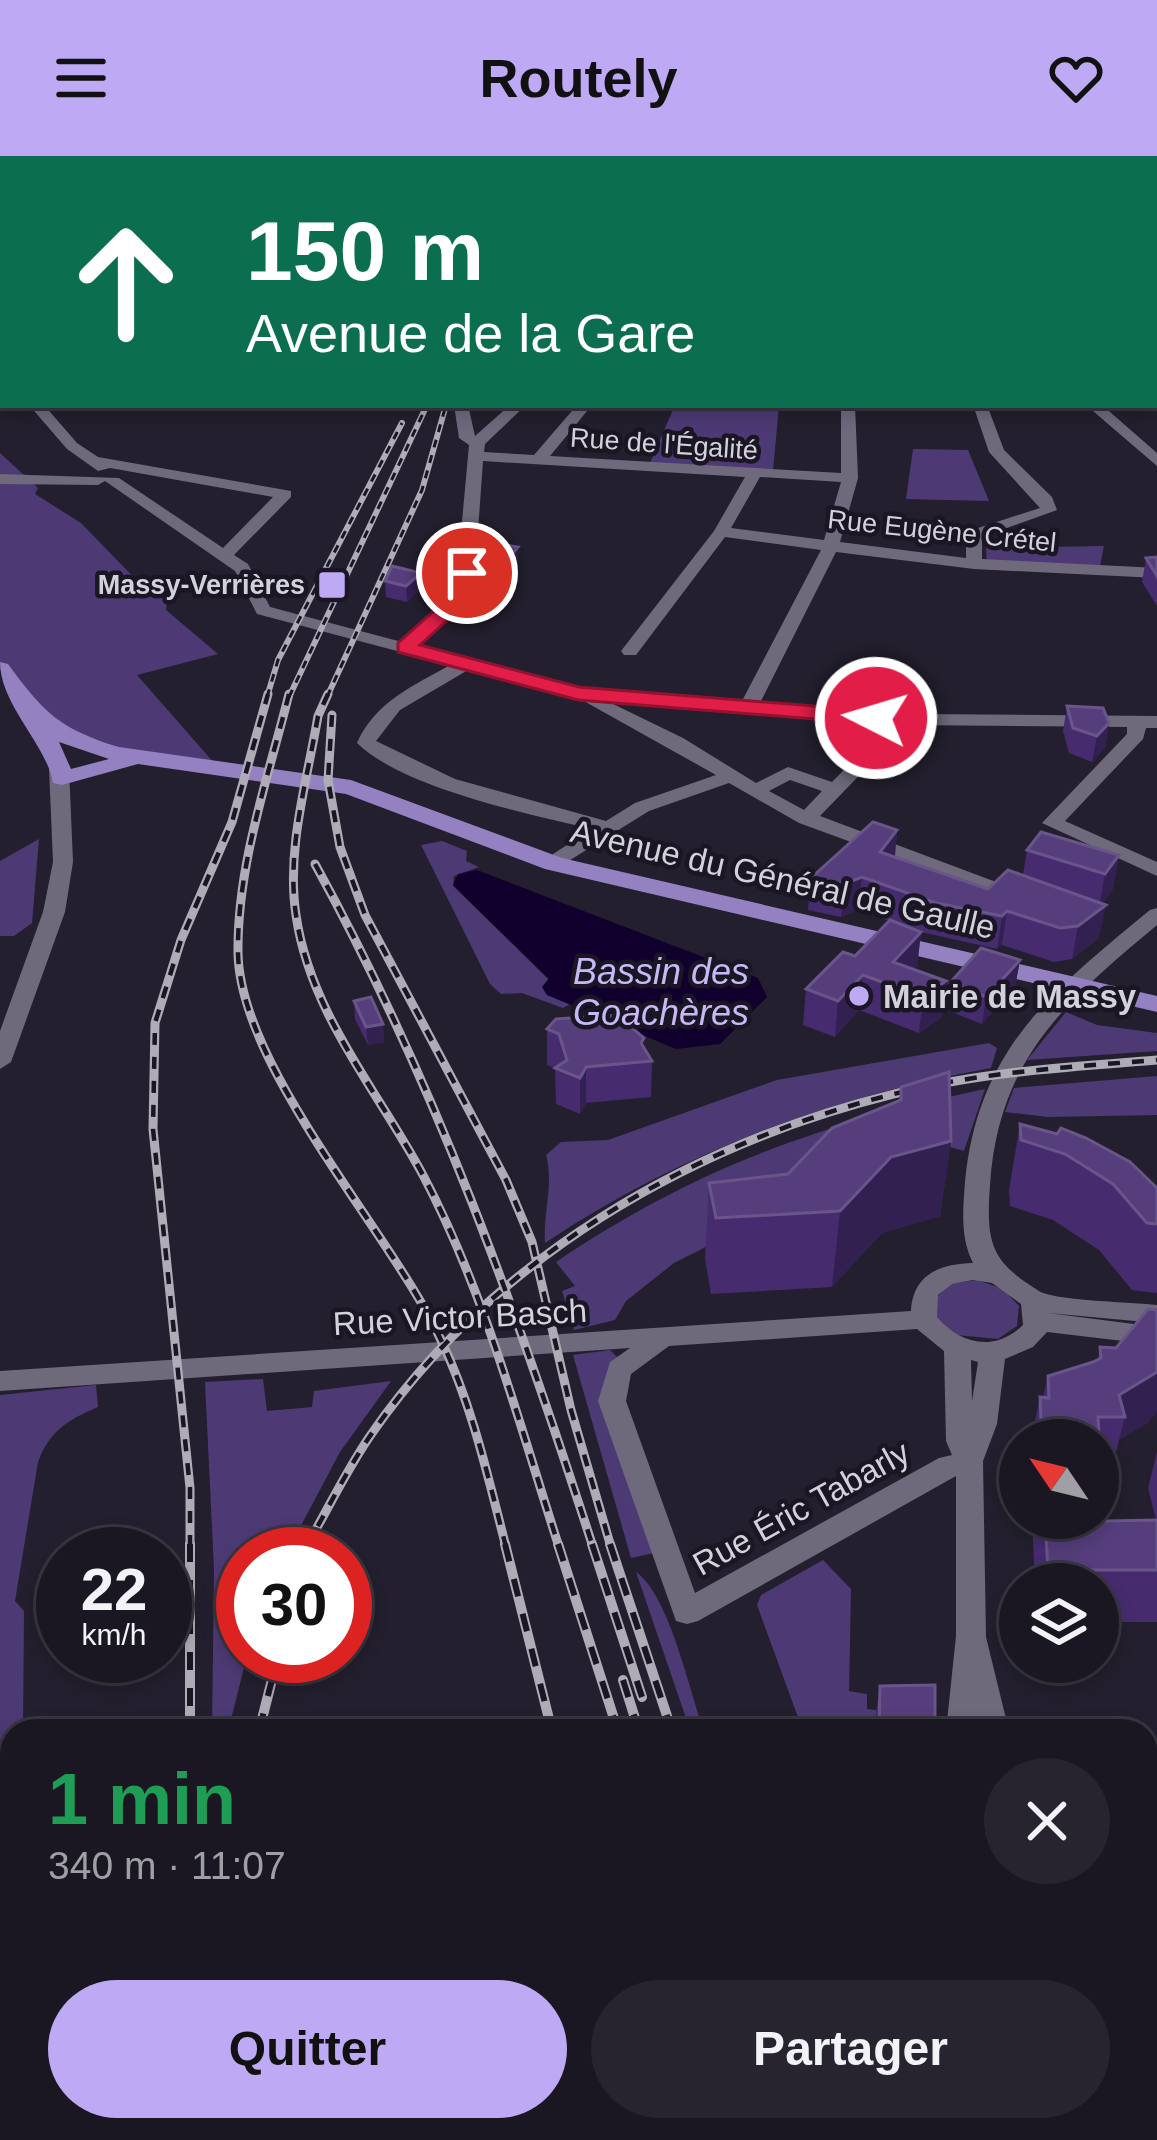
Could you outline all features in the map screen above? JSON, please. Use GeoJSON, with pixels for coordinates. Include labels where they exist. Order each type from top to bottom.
{"type":"FeatureCollection","features":[{"type":"Feature","properties":{"kind":"main road"},"geometry":{"type":"LineString","coordinates":[[4,679],[37,720],[60,773]]}},
{"type":"Feature","properties":{"kind":"main road","name":"Avenue du Général de Gaulle"},"geometry":{"type":"LineString","coordinates":[[37,720],[116,754],[323,782],[400,804],[554,864],[1157,1004]]}},
{"type":"Feature","properties":{"kind":"main road","name":"Avenue du Général de Gaulle"},"geometry":{"type":"LineString","coordinates":[[60,773],[105,764],[147,764],[326,786],[400,804]]}},
{"type":"Feature","properties":{"kind":"street"},"geometry":{"type":"LineString","coordinates":[[39,408],[103,474],[226,554],[248,573],[259,606],[279,615],[578,694],[897,719],[1147,722]]}},
{"type":"Feature","properties":{"kind":"street"},"geometry":{"type":"LineString","coordinates":[[462,408],[467,438],[476,450]]}},
{"type":"Feature","properties":{"kind":"street"},"geometry":{"type":"LineString","coordinates":[[405,648],[448,610],[465,587],[476,450],[516,408]]}},
{"type":"Feature","properties":{"kind":"street"},"geometry":{"type":"LineString","coordinates":[[538,461],[582,408]]}},
{"type":"Feature","properties":{"kind":"street"},"geometry":{"type":"LineString","coordinates":[[748,708],[830,546],[850,478],[848,408]]}},
{"type":"Feature","properties":{"kind":"street"},"geometry":{"type":"LineString","coordinates":[[974,565],[974,538],[981,532],[1049,510],[1046,500],[997,452],[981,408]]}},
{"type":"Feature","properties":{"kind":"street"},"geometry":{"type":"LineString","coordinates":[[1096,408],[1157,460]]}},
{"type":"Feature","properties":{"kind":"street","name":"Rue de l'Égalité"},"geometry":{"type":"LineString","coordinates":[[476,450],[538,461],[850,478]]}},
{"type":"Feature","properties":{"kind":"street"},"geometry":{"type":"LineString","coordinates":[[0,479],[103,474],[285,494],[226,554]]}},
{"type":"Feature","properties":{"kind":"street"},"geometry":{"type":"LineString","coordinates":[[630,651],[721,532],[754,474]]}},
{"type":"Feature","properties":{"kind":"street","name":"Rue Eugène Crétel"},"geometry":{"type":"LineString","coordinates":[[721,532],[974,565],[1157,574]]}},
{"type":"Feature","properties":{"kind":"street"},"geometry":{"type":"LineString","coordinates":[[466,664],[395,705],[372,727],[366,743],[398,760],[524,806],[607,827]]}},
{"type":"Feature","properties":{"kind":"street"},"geometry":{"type":"LineString","coordinates":[[578,694],[676,742],[753,793],[806,819],[1052,908]]}},
{"type":"Feature","properties":{"kind":"street"},"geometry":{"type":"LineString","coordinates":[[623,716],[628,704],[645,699]]}},
{"type":"Feature","properties":{"kind":"street"},"geometry":{"type":"LineString","coordinates":[[806,819],[899,725],[897,719]]}},
{"type":"Feature","properties":{"kind":"street"},"geometry":{"type":"LineString","coordinates":[[1147,722],[1052,823],[1157,870]]}},
{"type":"Feature","properties":{"kind":"street"},"geometry":{"type":"LineString","coordinates":[[0,1062],[54,912],[63,862],[60,773]]}},
{"type":"Feature","properties":{"kind":"street"},"geometry":{"type":"LineString","coordinates":[[753,793],[788,773],[838,790]]}},
{"type":"Feature","properties":{"kind":"street"},"geometry":{"type":"LineString","coordinates":[[560,858],[655,802],[728,777]]}},
{"type":"Feature","properties":{"kind":"street"},"geometry":{"type":"LineString","coordinates":[[1157,914],[1071,982],[1021,1040],[997,1091],[978,1168],[975,1240],[985,1262],[1036,1312],[1157,1336]]}},
{"type":"Feature","properties":{"kind":"street"},"geometry":{"type":"LineString","coordinates":[[1099,925],[1130,937]]}},
{"type":"Feature","properties":{"kind":"street"},"geometry":{"type":"LineString","coordinates":[[975,1240],[925,1292],[924,1319],[957,1348],[992,1353],[1023,1342],[1036,1312]]}},
{"type":"Feature","properties":{"kind":"street"},"geometry":{"type":"LineString","coordinates":[[943,1276],[981,1271],[1006,1278]]}},
{"type":"Feature","properties":{"kind":"street"},"geometry":{"type":"LineString","coordinates":[[1036,1312],[1157,1314]]}},
{"type":"Feature","properties":{"kind":"street","name":"Rue Victor Basch"},"geometry":{"type":"LineString","coordinates":[[0,1381],[660,1341],[924,1319]]}},
{"type":"Feature","properties":{"kind":"street","name":"Rue Éric Tabarly"},"geometry":{"type":"LineString","coordinates":[[660,1341],[620,1369],[612,1401],[687,1612],[943,1469],[969,1462]]}},
{"type":"Feature","properties":{"kind":"street"},"geometry":{"type":"LineString","coordinates":[[957,1348],[960,1442],[969,1462]]}},
{"type":"Feature","properties":{"kind":"street"},"geometry":{"type":"LineString","coordinates":[[963,1719],[971,1636],[969,1462],[983,1424],[992,1353]]}},
{"type":"Feature","properties":{"kind":"street"},"geometry":{"type":"LineString","coordinates":[[971,1636],[980,1654],[991,1719]]}},
{"type":"Feature","properties":{"kind":"shaded area"},"geometry":{"type":"Polygon","coordinates":[[[674,408],[779,408],[773,471],[650,463],[674,408]]]}},
{"type":"Feature","properties":{"kind":"shaded area"},"geometry":{"type":"Polygon","coordinates":[[[913,449],[968,450],[989,501],[906,499],[913,449]]]}},
{"type":"Feature","properties":{"kind":"shaded area"},"geometry":{"type":"Polygon","coordinates":[[[0,453],[38,488],[35,494],[81,523],[147,591],[168,591],[166,610],[218,654],[137,675],[215,764],[141,755],[55,725],[0,662],[0,453]]]}},
{"type":"Feature","properties":{"kind":"shaded area"},"geometry":{"type":"Polygon","coordinates":[[[1104,546],[1099,571],[987,564],[986,548],[1104,546]]]}},
{"type":"Feature","properties":{"kind":"shaded area"},"geometry":{"type":"Polygon","coordinates":[[[39,839],[32,923],[14,936],[0,936],[0,861],[39,839]]]}},
{"type":"Feature","properties":{"kind":"shaded area"},"geometry":{"type":"Polygon","coordinates":[[[442,841],[467,851],[466,861],[479,867],[454,876],[453,886],[548,979],[542,987],[547,995],[570,1004],[563,1008],[522,993],[501,994],[490,984],[421,845],[442,841]]]}},
{"type":"Feature","properties":{"kind":"shaded area"},"geometry":{"type":"Polygon","coordinates":[[[1066,1012],[1097,1025],[1157,1033],[1157,1051],[1027,1060],[1066,1012]]]}},
{"type":"Feature","properties":{"kind":"shaded area"},"geometry":{"type":"Polygon","coordinates":[[[989,1043],[997,1048],[991,1068],[872,1095],[759,1132],[650,1181],[545,1243],[546,1155],[561,1142],[608,1140],[777,1080],[989,1043]]]}},
{"type":"Feature","properties":{"kind":"shaded area"},"geometry":{"type":"Polygon","coordinates":[[[1157,1076],[1157,1115],[1048,1117],[1005,1112],[1014,1088],[1157,1076]]]}},
{"type":"Feature","properties":{"kind":"shaded area"},"geometry":{"type":"Polygon","coordinates":[[[985,1089],[964,1151],[939,1144],[843,1178],[674,1263],[626,1301],[615,1320],[574,1330],[562,1291],[575,1286],[556,1262],[608,1229],[762,1153],[868,1117],[985,1089]]]}},
{"type":"Feature","properties":{"kind":"shaded area"},"geometry":{"type":"Polygon","coordinates":[[[977,1280],[1003,1289],[1019,1306],[1017,1326],[998,1339],[956,1335],[937,1319],[935,1299],[950,1284],[977,1280]]]}},
{"type":"Feature","properties":{"kind":"shaded area"},"geometry":{"type":"Polygon","coordinates":[[[610,1350],[621,1361],[610,1369],[604,1394],[654,1553],[631,1558],[573,1355],[610,1350]]]}},
{"type":"Feature","properties":{"kind":"shaded area"},"geometry":{"type":"Polygon","coordinates":[[[263,1379],[267,1411],[312,1407],[314,1391],[391,1381],[340,1452],[300,1527],[216,1527],[216,1683],[240,1683],[231,1719],[212,1719],[214,1570],[205,1382],[263,1379]]]}},
{"type":"Feature","properties":{"kind":"shaded area"},"geometry":{"type":"Polygon","coordinates":[[[96,1385],[98,1407],[61,1427],[38,1462],[15,1601],[24,1611],[23,1719],[0,1719],[0,1395],[96,1385]]]}},
{"type":"Feature","properties":{"kind":"shaded area"},"geometry":{"type":"Polygon","coordinates":[[[823,1560],[851,1589],[849,1691],[867,1694],[867,1709],[931,1716],[799,1719],[757,1605],[761,1595],[823,1560]]]}},
{"type":"Feature","properties":{"kind":"shaded area"},"geometry":{"type":"Polygon","coordinates":[[[636,1572],[658,1599],[683,1664],[700,1719],[686,1719],[636,1572]]]}},
{"type":"Feature","properties":{"kind":"water","name":"Bassin des Goachères"},"geometry":{"type":"Polygon","coordinates":[[[477,870],[758,978],[767,997],[720,1044],[676,1049],[547,995],[542,987],[549,979],[453,885],[458,874],[477,870]]]}},
{"type":"Feature","properties":{"kind":"building"},"geometry":{"type":"Polygon","coordinates":[[[486,542],[518,547],[506,561],[486,558],[486,542]]]}},
{"type":"Feature","properties":{"kind":"building"},"geometry":{"type":"Polygon","coordinates":[[[1157,557],[1157,576],[1146,558],[1157,557]]]}},
{"type":"Feature","properties":{"kind":"building"},"geometry":{"type":"Polygon","coordinates":[[[392,566],[421,573],[406,586],[385,581],[392,566]]]}},
{"type":"Feature","properties":{"kind":"building"},"geometry":{"type":"Polygon","coordinates":[[[1067,706],[1103,708],[1109,723],[1097,736],[1073,728],[1067,706]]]}},
{"type":"Feature","properties":{"kind":"building"},"geometry":{"type":"Polygon","coordinates":[[[873,822],[897,830],[880,852],[988,889],[1008,870],[1106,905],[1078,926],[1060,928],[1007,911],[1002,916],[936,903],[862,877],[844,884],[811,878],[873,822]]]}},
{"type":"Feature","properties":{"kind":"building"},"geometry":{"type":"Polygon","coordinates":[[[1041,832],[1119,855],[1105,874],[1027,850],[1041,832]]]}},
{"type":"Feature","properties":{"kind":"building"},"geometry":{"type":"Polygon","coordinates":[[[890,920],[921,932],[893,962],[946,981],[923,997],[863,975],[838,1001],[806,989],[843,952],[855,956],[890,920]]]}},
{"type":"Feature","properties":{"kind":"building"},"geometry":{"type":"Polygon","coordinates":[[[981,948],[1020,960],[986,997],[950,983],[981,948]]]}},
{"type":"Feature","properties":{"kind":"building"},"geometry":{"type":"Polygon","coordinates":[[[371,997],[383,1024],[366,1027],[354,1001],[371,997]]]}},
{"type":"Feature","properties":{"kind":"building"},"geometry":{"type":"Polygon","coordinates":[[[617,1015],[644,1038],[641,1043],[652,1061],[586,1067],[580,1078],[555,1068],[567,1060],[559,1034],[547,1029],[556,1019],[617,1015]]]}},
{"type":"Feature","properties":{"kind":"building"},"geometry":{"type":"Polygon","coordinates":[[[949,1072],[951,1141],[891,1157],[840,1211],[716,1218],[709,1183],[788,1174],[832,1128],[901,1100],[901,1087],[949,1072]]]}},
{"type":"Feature","properties":{"kind":"building"},"geometry":{"type":"Polygon","coordinates":[[[1020,1124],[1057,1134],[1061,1128],[1130,1162],[1157,1188],[1157,1224],[1147,1223],[1113,1184],[1065,1154],[1021,1140],[1020,1124]]]}},
{"type":"Feature","properties":{"kind":"building"},"geometry":{"type":"Polygon","coordinates":[[[1148,1309],[1157,1310],[1157,1372],[1119,1395],[1125,1417],[1041,1419],[1040,1397],[1049,1398],[1048,1376],[1101,1358],[1100,1347],[1116,1348],[1148,1309]]]}},
{"type":"Feature","properties":{"kind":"building"},"geometry":{"type":"Polygon","coordinates":[[[1157,1520],[1157,1570],[1119,1570],[1119,1563],[1048,1563],[1046,1539],[1119,1539],[1119,1521],[1157,1520]]]}},
{"type":"Feature","properties":{"kind":"building"},"geometry":{"type":"Polygon","coordinates":[[[935,1685],[935,1719],[879,1719],[880,1686],[935,1685]]]}},
{"type":"Feature","properties":{"kind":"railway"},"geometry":{"type":"LineString","coordinates":[[289,697],[426,408]]}},
{"type":"Feature","properties":{"kind":"railway"},"geometry":{"type":"LineString","coordinates":[[327,697],[422,490],[445,408]]}},
{"type":"Feature","properties":{"kind":"railway"},"geometry":{"type":"LineString","coordinates":[[267,697],[278,660],[402,423]]}},
{"type":"Feature","properties":{"kind":"railway"},"geometry":{"type":"LineString","coordinates":[[190,1719],[190,1488],[153,1129],[155,1023],[181,940],[232,822],[268,694]]}},
{"type":"Feature","properties":{"kind":"railway"},"geometry":{"type":"LineString","coordinates":[[289,694],[243,887],[238,953],[245,998],[263,1047],[290,1097],[417,1296],[444,1347]]}},
{"type":"Feature","properties":{"kind":"railway"},"geometry":{"type":"LineString","coordinates":[[328,694],[318,716],[296,841],[294,890],[304,951],[331,1019],[446,1221],[481,1309]]}},
{"type":"Feature","properties":{"kind":"railway"},"geometry":{"type":"LineString","coordinates":[[332,715],[328,780],[340,847],[365,915],[506,1180],[537,1262]]}},
{"type":"Feature","properties":{"kind":"railway"},"geometry":{"type":"LineString","coordinates":[[315,864],[436,1114],[504,1289]]}},
{"type":"Feature","properties":{"kind":"railway"},"geometry":{"type":"LineString","coordinates":[[537,1262],[670,1178],[817,1116],[894,1094],[992,1075],[1157,1060]]}},
{"type":"Feature","properties":{"kind":"railway"},"geometry":{"type":"LineString","coordinates":[[504,1289],[537,1262]]}},
{"type":"Feature","properties":{"kind":"railway"},"geometry":{"type":"LineString","coordinates":[[537,1262],[571,1410],[611,1547]]}},
{"type":"Feature","properties":{"kind":"railway"},"geometry":{"type":"LineString","coordinates":[[481,1309],[504,1289]]}},
{"type":"Feature","properties":{"kind":"railway"},"geometry":{"type":"LineString","coordinates":[[504,1289],[592,1545]]}},
{"type":"Feature","properties":{"kind":"railway"},"geometry":{"type":"LineString","coordinates":[[444,1347],[481,1309]]}},
{"type":"Feature","properties":{"kind":"railway"},"geometry":{"type":"LineString","coordinates":[[481,1309],[559,1547]]}},
{"type":"Feature","properties":{"kind":"railway"},"geometry":{"type":"LineString","coordinates":[[317,1527],[370,1436],[444,1347]]}},
{"type":"Feature","properties":{"kind":"railway"},"geometry":{"type":"LineString","coordinates":[[444,1347],[470,1415],[506,1547]]}},
{"type":"Feature","properties":{"kind":"railway"},"geometry":{"type":"LineString","coordinates":[[505,1544],[549,1719]]}},
{"type":"Feature","properties":{"kind":"railway"},"geometry":{"type":"LineString","coordinates":[[558,1544],[614,1719]]}},
{"type":"Feature","properties":{"kind":"railway"},"geometry":{"type":"LineString","coordinates":[[610,1544],[668,1719]]}},
{"type":"Feature","properties":{"kind":"railway"},"geometry":{"type":"LineString","coordinates":[[592,1545],[642,1697]]}},
{"type":"Feature","properties":{"kind":"railway"},"geometry":{"type":"LineString","coordinates":[[623,1680],[635,1719]]}},
{"type":"Feature","properties":{"kind":"railway"},"geometry":{"type":"LineString","coordinates":[[262,1719],[271,1683]]}},
{"type":"Feature","properties":{"kind":"place","name":"Massy-Verrières"},"geometry":{"type":"Point","coordinates":[332,585]}},
{"type":"Feature","properties":{"kind":"place","name":"Mairie de Massy"},"geometry":{"type":"Point","coordinates":[859,996]}},
{"type":"Feature","properties":{"kind":"route"},"geometry":{"type":"LineString","coordinates":[[467,573],[456,602],[405,648],[578,694],[876,718]]}}]}
